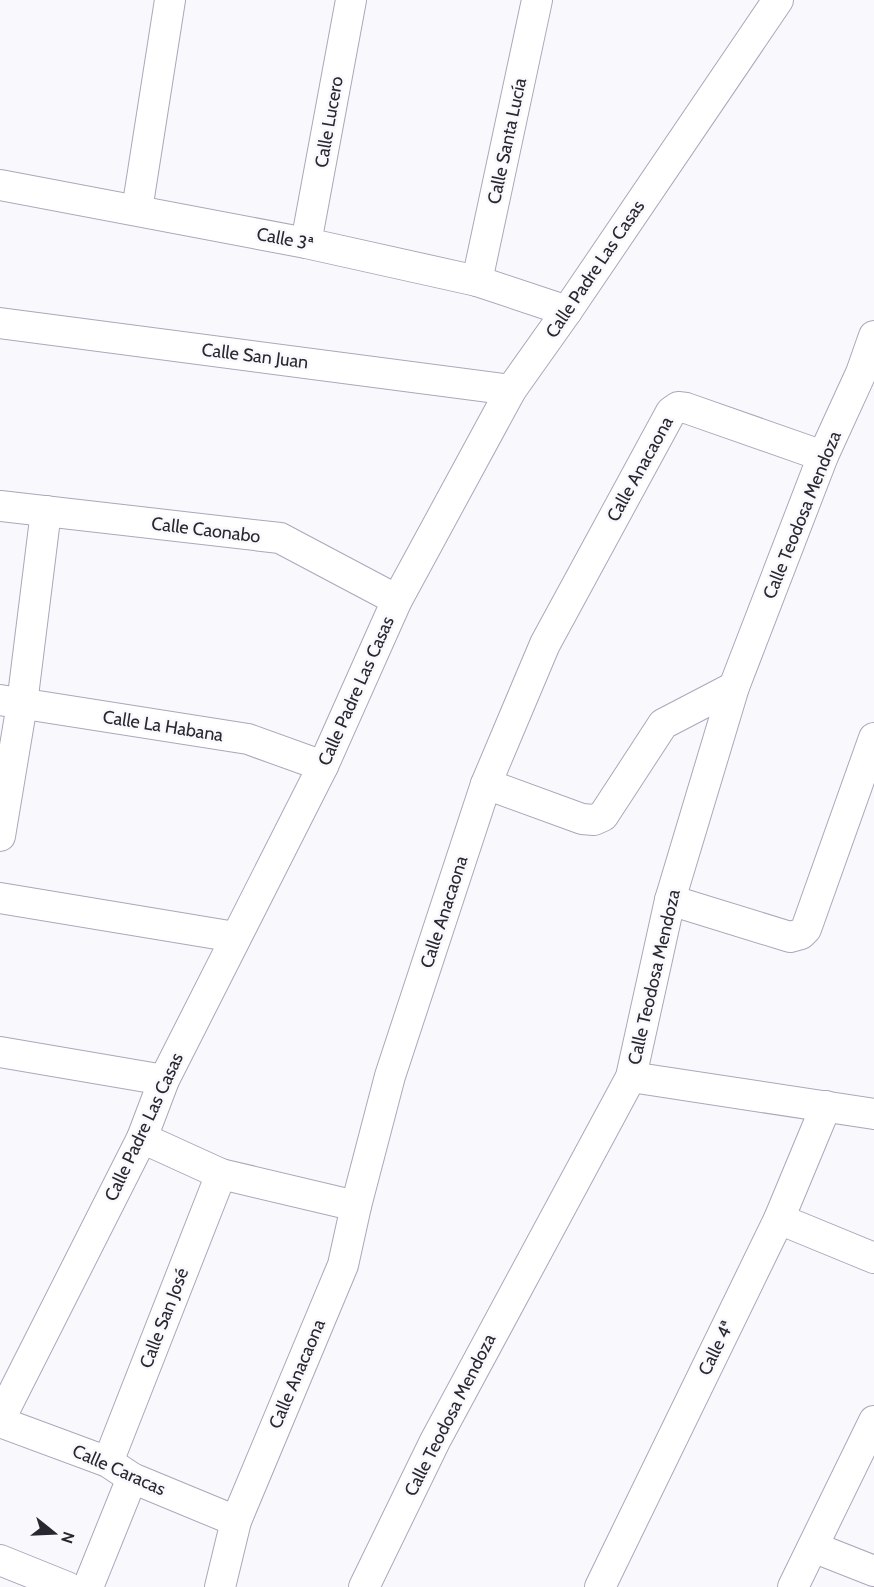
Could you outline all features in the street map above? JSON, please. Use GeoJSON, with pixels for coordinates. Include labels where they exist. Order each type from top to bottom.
{"type":"FeatureCollection","features":[{"type":"Feature","properties":{"kind":"street"},"geometry":{"type":"LineString","coordinates":[[137,210],[170,0]]}},
{"type":"Feature","properties":{"kind":"street","name":"Calle Lucero"},"geometry":{"type":"LineString","coordinates":[[306,243],[351,0]]}},
{"type":"Feature","properties":{"kind":"street","name":"Calle Santa Lucía"},"geometry":{"type":"LineString","coordinates":[[477,281],[537,0]]}},
{"type":"Feature","properties":{"kind":"street","name":"Calle Padre Las Casas"},"geometry":{"type":"LineString","coordinates":[[0,1420],[142,1138],[164,1080],[323,766],[397,600],[511,390],[778,0]]}},
{"type":"Feature","properties":{"kind":"street","name":"Calle 3ª"},"geometry":{"type":"LineString","coordinates":[[0,185],[306,243],[477,281],[567,311]]}},
{"type":"Feature","properties":{"kind":"street","name":"Calle San Juan"},"geometry":{"type":"LineString","coordinates":[[0,323],[511,390]]}},
{"type":"Feature","properties":{"kind":"street","name":"Calle Teodosa Mendoza"},"geometry":{"type":"LineString","coordinates":[[364,1587],[435,1441],[631,1077],[669,900],[734,687],[823,456],[868,375],[874,336]]}},
{"type":"Feature","properties":{"kind":"street","name":"Calle Anacaona"},"geometry":{"type":"LineString","coordinates":[[220,1587],[236,1521],[344,1265],[356,1206],[390,1076],[486,784],[545,644],[671,412],[678,407],[823,456]]}},
{"type":"Feature","properties":{"kind":"street","name":"Calle Caonabo"},"geometry":{"type":"LineString","coordinates":[[0,506],[280,538],[397,600]]}},
{"type":"Feature","properties":{"kind":"street"},"geometry":{"type":"LineString","coordinates":[[0,836],[11,702],[46,511]]}},
{"type":"Feature","properties":{"kind":"street"},"geometry":{"type":"LineString","coordinates":[[486,784],[582,819],[594,820],[603,816],[663,724],[734,687]]}},
{"type":"Feature","properties":{"kind":"street","name":"Calle La Habana"},"geometry":{"type":"LineString","coordinates":[[11,702],[248,739],[323,766]]}},
{"type":"Feature","properties":{"kind":"street"},"geometry":{"type":"LineString","coordinates":[[669,900],[790,938],[801,934],[806,930],[874,738]]}},
{"type":"Feature","properties":{"kind":"street"},"geometry":{"type":"LineString","coordinates":[[0,898],[235,937]]}},
{"type":"Feature","properties":{"kind":"street"},"geometry":{"type":"LineString","coordinates":[[0,1052],[164,1080]]}},
{"type":"Feature","properties":{"kind":"street"},"geometry":{"type":"LineString","coordinates":[[631,1077],[874,1114]]}},
{"type":"Feature","properties":{"kind":"street","name":"Calle 4ª"},"geometry":{"type":"LineString","coordinates":[[600,1587],[779,1219],[826,1106]]}},
{"type":"Feature","properties":{"kind":"street"},"geometry":{"type":"LineString","coordinates":[[142,1138],[220,1174],[356,1206]]}},
{"type":"Feature","properties":{"kind":"street","name":"Calle San José"},"geometry":{"type":"LineString","coordinates":[[108,1462],[220,1174]]}},
{"type":"Feature","properties":{"kind":"street"},"geometry":{"type":"LineString","coordinates":[[779,1219],[874,1258]]}},
{"type":"Feature","properties":{"kind":"street","name":"Calle Caracas"},"geometry":{"type":"LineString","coordinates":[[0,1420],[108,1462],[132,1478],[236,1521]]}},
{"type":"Feature","properties":{"kind":"street"},"geometry":{"type":"LineString","coordinates":[[793,1587],[874,1421]]}},
{"type":"Feature","properties":{"kind":"street"},"geometry":{"type":"LineString","coordinates":[[88,1587],[132,1478]]}},
{"type":"Feature","properties":{"kind":"street"},"geometry":{"type":"LineString","coordinates":[[813,1547],[874,1571]]}},
{"type":"Feature","properties":{"kind":"street"},"geometry":{"type":"LineString","coordinates":[[0,1560],[67,1587]]}}]}
